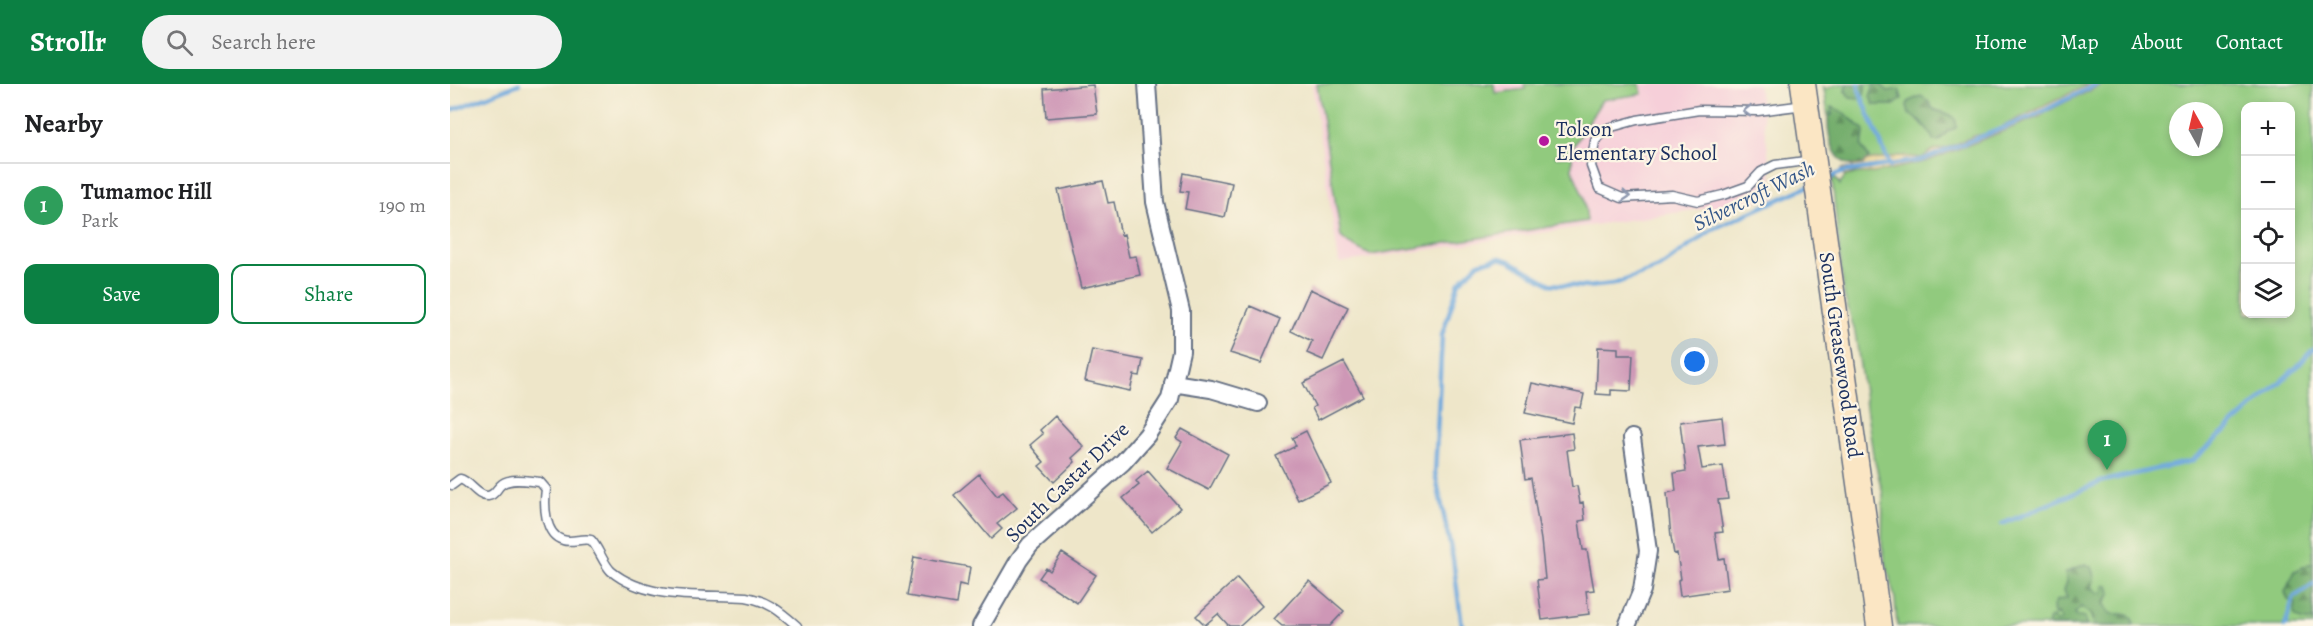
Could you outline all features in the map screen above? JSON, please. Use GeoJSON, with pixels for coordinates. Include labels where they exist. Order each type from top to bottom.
{"type":"FeatureCollection","features":[{"type":"Feature","properties":{"kind":"main road","name":"South Greasewood Road"},"geometry":{"type":"LineString","coordinates":[[1803,90],[1879,626]]}},
{"type":"Feature","properties":{"kind":"street","name":"South Castar Drive"},"geometry":{"type":"LineString","coordinates":[[989,624],[1019,560],[1030,545],[1122,462],[1148,435],[1170,399],[1181,351],[1181,311],[1155,202],[1147,84]]}},
{"type":"Feature","properties":{"kind":"street"},"geometry":{"type":"LineString","coordinates":[[1173,383],[1211,389],[1258,403]]}},
{"type":"Feature","properties":{"kind":"street"},"geometry":{"type":"LineString","coordinates":[[1627,626],[1642,590],[1647,551],[1632,438]]}},
{"type":"Feature","properties":{"kind":"lane"},"geometry":{"type":"LineString","coordinates":[[1803,90],[1758,111],[1699,111],[1637,120],[1608,128],[1595,141],[1591,166],[1599,188],[1622,198],[1672,195],[1698,201],[1748,186],[1761,172],[1775,165],[1813,160]]}},
{"type":"Feature","properties":{"kind":"lane"},"geometry":{"type":"LineString","coordinates":[[452,485],[460,479],[465,480],[483,495],[489,496],[495,493],[500,484],[507,481],[540,482],[546,489],[545,515],[548,524],[558,537],[563,541],[591,540],[598,547],[609,569],[625,580],[659,593],[746,597],[760,600],[779,610],[797,626]]}},
{"type":"Feature","properties":{"kind":"shaded area","name":"Tolson Elementary School"},"geometry":{"type":"Polygon","coordinates":[[[1312,84],[1758,84],[1775,198],[1339,263],[1312,84]]]}},
{"type":"Feature","properties":{"kind":"green space","name":"Tolson Elementary School"},"geometry":{"type":"Polygon","coordinates":[[[1317,84],[1494,84],[1495,93],[1525,89],[1524,84],[1640,84],[1642,94],[1602,100],[1570,152],[1555,155],[1556,157],[1572,155],[1572,169],[1584,198],[1587,221],[1370,255],[1341,237],[1317,84]]]}},
{"type":"Feature","properties":{"kind":"green space"},"geometry":{"type":"Polygon","coordinates":[[[1838,84],[1847,84],[1845,91],[1848,84],[2313,84],[2313,626],[1897,626],[1895,599],[1882,546],[1883,494],[1873,454],[1855,332],[1844,295],[1832,180],[1835,178],[1840,185],[1845,176],[1860,173],[1854,123],[1848,116],[1836,109],[1830,112],[1832,115],[1828,116],[1823,86],[1826,89],[1838,84]]]}},
{"type":"Feature","properties":{"kind":"green space"},"geometry":{"type":"Polygon","coordinates":[[[1847,84],[1866,84],[1864,94],[1859,99],[1850,98],[1845,90],[1847,84]]]}},
{"type":"Feature","properties":{"kind":"green space"},"geometry":{"type":"Polygon","coordinates":[[[1874,84],[1881,85],[1888,91],[1899,89],[1902,99],[1894,105],[1874,105],[1870,97],[1874,84]]]}},
{"type":"Feature","properties":{"kind":"green space"},"geometry":{"type":"Polygon","coordinates":[[[1921,96],[1933,109],[1949,114],[1955,119],[1956,128],[1948,131],[1939,141],[1934,141],[1919,120],[1909,114],[1907,105],[1909,101],[1921,96]]]}},
{"type":"Feature","properties":{"kind":"green space"},"geometry":{"type":"Polygon","coordinates":[[[1832,107],[1844,113],[1863,129],[1862,147],[1869,158],[1864,164],[1846,163],[1835,151],[1831,143],[1828,124],[1828,116],[1832,115],[1832,107]]]}},
{"type":"Feature","properties":{"kind":"green space"},"geometry":{"type":"Polygon","coordinates":[[[2313,562],[2313,621],[2304,621],[2296,617],[2294,613],[2296,604],[2288,600],[2285,592],[2295,571],[2313,562]]]}},
{"type":"Feature","properties":{"kind":"green space"},"geometry":{"type":"Polygon","coordinates":[[[2085,564],[2089,565],[2094,573],[2092,587],[2099,593],[2103,592],[2105,585],[2109,585],[2111,593],[2105,604],[2109,612],[2129,616],[2134,624],[2131,626],[2095,626],[2091,615],[2081,607],[2075,613],[2077,616],[2085,617],[2086,626],[2047,626],[2049,618],[2053,617],[2057,622],[2061,620],[2060,615],[2054,614],[2053,607],[2056,601],[2067,598],[2064,590],[2067,582],[2065,573],[2085,564]]]}},
{"type":"Feature","properties":{"kind":"sand"},"geometry":{"type":"Polygon","coordinates":[[[2089,84],[2102,84],[2041,116],[1928,161],[1874,173],[1854,173],[1845,176],[1840,171],[1844,168],[1852,169],[1851,166],[1862,165],[1867,161],[1899,156],[1922,158],[1933,150],[1947,148],[1974,136],[1989,133],[2089,84]]]}},
{"type":"Feature","properties":{"kind":"building"},"geometry":{"type":"Polygon","coordinates":[[[1093,85],[1097,114],[1046,118],[1044,89],[1093,85]]]}},
{"type":"Feature","properties":{"kind":"building"},"geometry":{"type":"Polygon","coordinates":[[[1183,173],[1232,183],[1225,217],[1185,209],[1188,192],[1180,191],[1183,173]]]}},
{"type":"Feature","properties":{"kind":"building"},"geometry":{"type":"Polygon","coordinates":[[[1103,181],[1108,203],[1114,202],[1121,235],[1124,234],[1129,257],[1136,256],[1140,275],[1081,288],[1058,190],[1103,181]]]}},
{"type":"Feature","properties":{"kind":"building"},"geometry":{"type":"Polygon","coordinates":[[[1310,289],[1348,307],[1323,360],[1307,353],[1312,341],[1291,331],[1310,289]]]}},
{"type":"Feature","properties":{"kind":"building"},"geometry":{"type":"Polygon","coordinates":[[[1250,306],[1280,319],[1261,363],[1230,353],[1250,306]]]}},
{"type":"Feature","properties":{"kind":"building"},"geometry":{"type":"Polygon","coordinates":[[[1598,347],[1618,348],[1618,355],[1633,355],[1631,391],[1611,390],[1611,395],[1596,394],[1598,347]]]}},
{"type":"Feature","properties":{"kind":"building"},"geometry":{"type":"Polygon","coordinates":[[[1092,350],[1143,360],[1140,376],[1134,375],[1130,391],[1085,381],[1092,350]]]}},
{"type":"Feature","properties":{"kind":"building"},"geometry":{"type":"Polygon","coordinates":[[[1344,362],[1363,396],[1318,420],[1312,408],[1315,406],[1303,383],[1344,362]]]}},
{"type":"Feature","properties":{"kind":"building"},"geometry":{"type":"Polygon","coordinates":[[[1532,383],[1584,394],[1581,408],[1575,407],[1572,423],[1525,413],[1532,383]]]}},
{"type":"Feature","properties":{"kind":"building"},"geometry":{"type":"Polygon","coordinates":[[[1055,416],[1084,447],[1072,458],[1075,462],[1054,482],[1039,466],[1044,462],[1030,445],[1043,434],[1040,430],[1055,416]]]}},
{"type":"Feature","properties":{"kind":"building"},"geometry":{"type":"Polygon","coordinates":[[[1722,417],[1725,444],[1698,447],[1702,469],[1723,466],[1728,499],[1718,500],[1723,532],[1715,533],[1719,559],[1724,558],[1728,589],[1680,596],[1678,580],[1681,579],[1677,553],[1674,554],[1671,537],[1667,493],[1676,491],[1674,473],[1686,471],[1680,422],[1722,417]]]}},
{"type":"Feature","properties":{"kind":"building"},"geometry":{"type":"Polygon","coordinates":[[[1182,429],[1228,454],[1209,490],[1167,468],[1182,442],[1176,438],[1182,429]]]}},
{"type":"Feature","properties":{"kind":"building"},"geometry":{"type":"Polygon","coordinates":[[[1306,431],[1331,483],[1298,500],[1276,456],[1296,446],[1292,438],[1306,431]]]}},
{"type":"Feature","properties":{"kind":"building"},"geometry":{"type":"Polygon","coordinates":[[[1572,433],[1574,449],[1567,450],[1572,487],[1577,486],[1580,503],[1583,502],[1585,520],[1579,521],[1583,550],[1587,550],[1594,590],[1586,591],[1589,614],[1542,620],[1537,580],[1545,579],[1541,540],[1531,478],[1525,479],[1520,440],[1572,433]]]}},
{"type":"Feature","properties":{"kind":"building"},"geometry":{"type":"Polygon","coordinates":[[[1148,471],[1180,508],[1152,532],[1123,498],[1139,485],[1136,481],[1148,471]]]}},
{"type":"Feature","properties":{"kind":"building"},"geometry":{"type":"Polygon","coordinates":[[[979,474],[997,496],[1003,492],[1017,508],[997,524],[1002,529],[991,539],[954,495],[979,474]]]}},
{"type":"Feature","properties":{"kind":"building"},"geometry":{"type":"Polygon","coordinates":[[[1062,553],[1096,575],[1077,603],[1039,578],[1046,568],[1050,571],[1062,553]]]}},
{"type":"Feature","properties":{"kind":"building"},"geometry":{"type":"Polygon","coordinates":[[[914,557],[970,567],[967,586],[959,584],[956,604],[907,596],[914,557]]]}},
{"type":"Feature","properties":{"kind":"building"},"geometry":{"type":"Polygon","coordinates":[[[1237,578],[1262,606],[1240,626],[1229,626],[1218,614],[1205,625],[1196,616],[1237,578]]]}},
{"type":"Feature","properties":{"kind":"building"},"geometry":{"type":"Polygon","coordinates":[[[1309,581],[1344,611],[1330,626],[1282,626],[1274,619],[1309,581]]]}},
{"type":"Feature","properties":{"kind":"waterway"},"geometry":{"type":"LineString","coordinates":[[450,111],[519,84]]}},
{"type":"Feature","properties":{"kind":"waterway"},"geometry":{"type":"LineString","coordinates":[[1859,84],[1859,90],[1890,166]]}},
{"type":"Feature","properties":{"kind":"waterway","name":"Silvercroft Wash"},"geometry":{"type":"LineString","coordinates":[[1825,180],[1842,172],[1922,160],[2033,116],[2097,84]]}},
{"type":"Feature","properties":{"kind":"waterway","name":"Silvercroft Wash"},"geometry":{"type":"LineString","coordinates":[[1462,626],[1453,559],[1435,473],[1442,335],[1459,282],[1479,263],[1500,258],[1510,261],[1550,284],[1587,287],[1614,284],[1659,268],[1713,229],[1809,186]]}},
{"type":"Feature","properties":{"kind":"waterway"},"geometry":{"type":"LineString","coordinates":[[2002,524],[2103,481],[2192,461],[2297,367],[2313,349]]}},
{"type":"Feature","properties":{"kind":"waterway"},"geometry":{"type":"LineString","coordinates":[[2285,626],[2294,597],[2313,584]]}},
{"type":"Feature","properties":{"kind":"place","name":"Tolson Elementary School"},"geometry":{"type":"Point","coordinates":[1544,141]}},
{"type":"Feature","properties":{"kind":"place","name":"Tumamoc Hill"},"geometry":{"type":"Point","coordinates":[2107,470]}}]}
